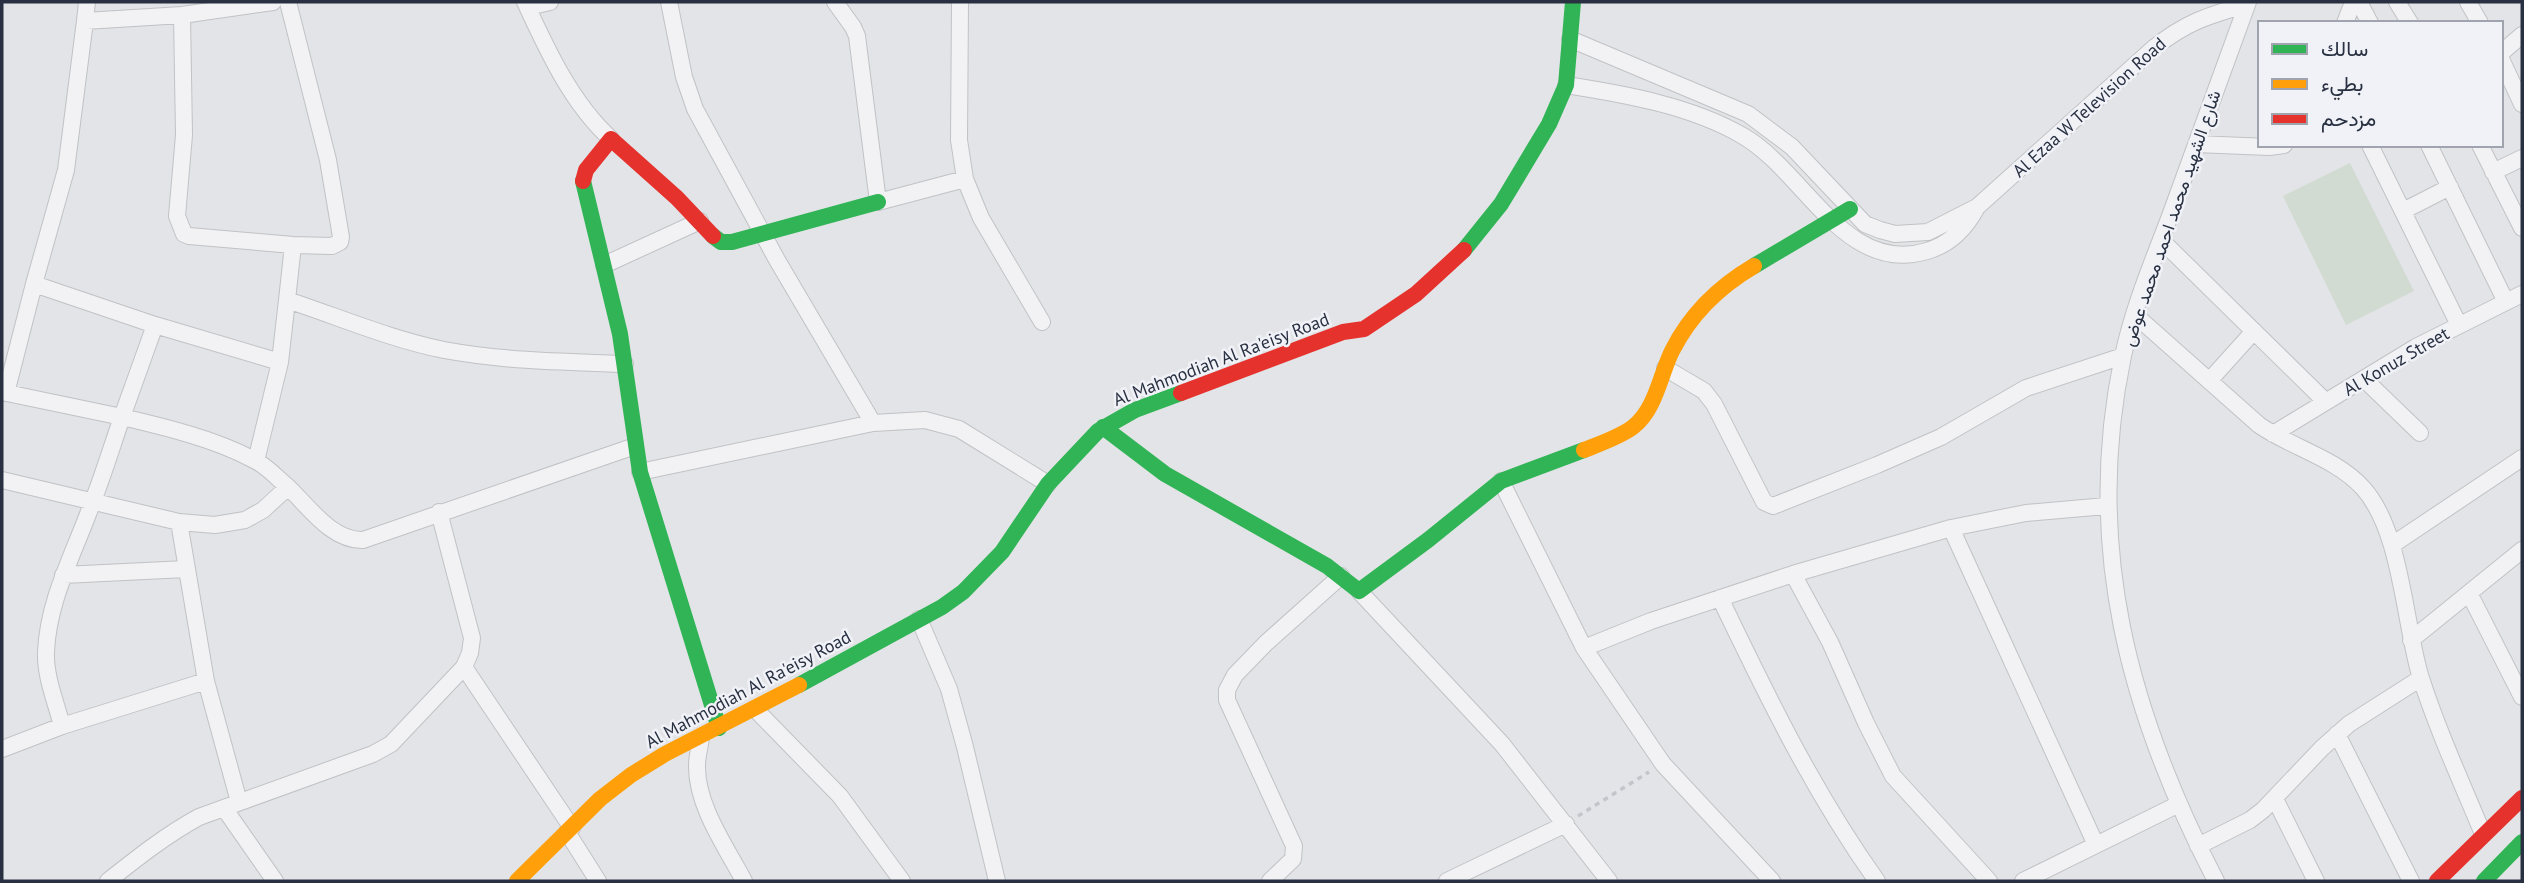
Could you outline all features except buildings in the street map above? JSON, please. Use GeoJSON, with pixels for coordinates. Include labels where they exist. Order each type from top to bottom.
{"type":"FeatureCollection","features":[{"type":"Feature","properties":{"kind":"street"},"geometry":{"type":"LineString","coordinates":[[87,2],[66,170],[4,392],[122,417],[187,435],[256,461],[335,532],[349,539],[363,540],[635,446]]}},
{"type":"Feature","properties":{"kind":"street"},"geometry":{"type":"LineString","coordinates":[[85,21],[182,15],[273,2]]}},
{"type":"Feature","properties":{"kind":"street"},"geometry":{"type":"LineString","coordinates":[[182,15],[184,135],[177,216],[180,227],[188,236],[331,246],[339,244],[341,237],[328,160],[288,2]]}},
{"type":"Feature","properties":{"kind":"street"},"geometry":{"type":"LineString","coordinates":[[550,2],[526,5],[580,104],[598,127],[721,242],[764,235],[965,180]]}},
{"type":"Feature","properties":{"kind":"street"},"geometry":{"type":"LineString","coordinates":[[669,2],[684,77],[695,109],[764,235],[873,423]]}},
{"type":"Feature","properties":{"kind":"street"},"geometry":{"type":"LineString","coordinates":[[835,2],[857,36],[878,202]]}},
{"type":"Feature","properties":{"kind":"street"},"geometry":{"type":"LineString","coordinates":[[960,2],[959,140],[965,180],[981,218],[1042,322]]}},
{"type":"Feature","properties":{"kind":"street","name":"Al Mahmodiah Al Ra'eisy Road"},"geometry":{"type":"LineString","coordinates":[[517,881],[600,799],[631,775],[665,754],[755,709],[919,619],[963,592],[1002,552],[1048,484],[1103,427],[1161,400],[1343,332],[1364,329],[1416,294],[1476,237],[1501,204],[1549,124],[1566,85],[1573,2]]}},
{"type":"Feature","properties":{"kind":"street"},"geometry":{"type":"LineString","coordinates":[[2346,21],[2353,2]]}},
{"type":"Feature","properties":{"kind":"street"},"geometry":{"type":"LineString","coordinates":[[2359,2],[2369,21]]}},
{"type":"Feature","properties":{"kind":"street"},"geometry":{"type":"LineString","coordinates":[[2397,2],[2409,21]]}},
{"type":"Feature","properties":{"kind":"street"},"geometry":{"type":"LineString","coordinates":[[2468,2],[2479,21]]}},
{"type":"Feature","properties":{"kind":"street","name":"Al Ezaa W Television Road"},"geometry":{"type":"LineString","coordinates":[[1570,39],[1748,114],[1792,147],[1865,224],[1880,230],[1912,235],[1943,226],[1978,207],[2168,37],[2195,20],[2247,3]]}},
{"type":"Feature","properties":{"kind":"street","name":"شارع الشهيد محمد احمد محمد عوض"},"geometry":{"type":"LineString","coordinates":[[2217,881],[2179,804],[2128,662],[2113,584],[2106,506],[2112,430],[2123,356],[2161,240],[2247,3]]}},
{"type":"Feature","properties":{"kind":"street"},"geometry":{"type":"LineString","coordinates":[[2503,51],[2522,35]]}},
{"type":"Feature","properties":{"kind":"street"},"geometry":{"type":"LineString","coordinates":[[2503,63],[2522,104]]}},
{"type":"Feature","properties":{"kind":"street","name":"Al Ezaa W Television Road"},"geometry":{"type":"LineString","coordinates":[[1566,85],[1622,94],[1728,127],[1764,152],[1833,222],[1871,249],[1898,255],[1917,254],[1934,249],[1951,240],[1969,222],[1978,207]]}},
{"type":"Feature","properties":{"kind":"street"},"geometry":{"type":"LineString","coordinates":[[611,139],[582,179],[625,363],[640,472],[719,728]]}},
{"type":"Feature","properties":{"kind":"street"},"geometry":{"type":"LineString","coordinates":[[2196,144],[2274,147]]}},
{"type":"Feature","properties":{"kind":"street"},"geometry":{"type":"LineString","coordinates":[[2371,147],[2459,326]]}},
{"type":"Feature","properties":{"kind":"street"},"geometry":{"type":"LineString","coordinates":[[2431,147],[2506,302]]}},
{"type":"Feature","properties":{"kind":"street"},"geometry":{"type":"LineString","coordinates":[[2481,147],[2522,228]]}},
{"type":"Feature","properties":{"kind":"street"},"geometry":{"type":"LineString","coordinates":[[2493,172],[2522,158]]}},
{"type":"Feature","properties":{"kind":"street"},"geometry":{"type":"LineString","coordinates":[[2403,211],[2450,187]]}},
{"type":"Feature","properties":{"kind":"street"},"geometry":{"type":"LineString","coordinates":[[1359,591],[1502,481],[1601,443],[1633,427],[1648,410],[1665,368],[1692,318],[1718,291],[1736,277],[1833,222],[1850,209]]}},
{"type":"Feature","properties":{"kind":"street"},"geometry":{"type":"LineString","coordinates":[[604,265],[699,221]]}},
{"type":"Feature","properties":{"kind":"street"},"geometry":{"type":"LineString","coordinates":[[2161,240],[2326,402]]}},
{"type":"Feature","properties":{"kind":"street"},"geometry":{"type":"LineString","coordinates":[[256,461],[280,362],[293,245]]}},
{"type":"Feature","properties":{"kind":"street"},"geometry":{"type":"LineString","coordinates":[[34,284],[155,325],[280,362]]}},
{"type":"Feature","properties":{"kind":"street","name":"Al Konuz Street"},"geometry":{"type":"LineString","coordinates":[[2273,434],[2416,347],[2522,294]]}},
{"type":"Feature","properties":{"kind":"street"},"geometry":{"type":"LineString","coordinates":[[287,300],[394,337],[444,349],[511,359],[625,363]]}},
{"type":"Feature","properties":{"kind":"street"},"geometry":{"type":"LineString","coordinates":[[2135,315],[2273,434],[2347,473],[2363,488],[2381,514],[2392,545],[2421,678],[2483,834]]}},
{"type":"Feature","properties":{"kind":"street"},"geometry":{"type":"LineString","coordinates":[[62,726],[47,671],[46,653],[55,597],[93,502],[155,325]]}},
{"type":"Feature","properties":{"kind":"street"},"geometry":{"type":"LineString","coordinates":[[2209,381],[2254,331]]}},
{"type":"Feature","properties":{"kind":"street"},"geometry":{"type":"LineString","coordinates":[[1665,368],[1708,396],[1764,502],[1773,506],[1877,466],[1941,437],[2026,388],[2123,356]]}},
{"type":"Feature","properties":{"kind":"street"},"geometry":{"type":"LineString","coordinates":[[2364,379],[2420,433]]}},
{"type":"Feature","properties":{"kind":"street"},"geometry":{"type":"LineString","coordinates":[[640,472],[873,423],[925,420],[945,423],[959,429],[1048,484]]}},
{"type":"Feature","properties":{"kind":"street"},"geometry":{"type":"LineString","coordinates":[[1103,427],[1165,474],[1327,566],[1359,591],[1502,744],[1609,881]]}},
{"type":"Feature","properties":{"kind":"street"},"geometry":{"type":"LineString","coordinates":[[2392,545],[2522,458]]}},
{"type":"Feature","properties":{"kind":"street"},"geometry":{"type":"LineString","coordinates":[[2,480],[179,522],[215,525],[245,520],[263,510],[288,487]]}},
{"type":"Feature","properties":{"kind":"street"},"geometry":{"type":"LineString","coordinates":[[1502,481],[1584,648],[1663,764],[1772,881]]}},
{"type":"Feature","properties":{"kind":"street"},"geometry":{"type":"LineString","coordinates":[[1584,648],[1651,621],[1793,574],[1951,528],[2026,513],[2106,506]]}},
{"type":"Feature","properties":{"kind":"street"},"geometry":{"type":"LineString","coordinates":[[108,881],[180,827],[231,805],[373,754],[391,744],[464,667],[472,638],[439,512]]}},
{"type":"Feature","properties":{"kind":"street"},"geometry":{"type":"LineString","coordinates":[[179,522],[206,681],[231,805],[275,881]]}},
{"type":"Feature","properties":{"kind":"street"},"geometry":{"type":"LineString","coordinates":[[1951,528],[2096,845]]}},
{"type":"Feature","properties":{"kind":"street"},"geometry":{"type":"LineString","coordinates":[[2411,640],[2522,550]]}},
{"type":"Feature","properties":{"kind":"street"},"geometry":{"type":"LineString","coordinates":[[63,575],[186,569]]}},
{"type":"Feature","properties":{"kind":"street"},"geometry":{"type":"LineString","coordinates":[[1793,574],[1830,642],[1893,776],[1989,881]]}},
{"type":"Feature","properties":{"kind":"street"},"geometry":{"type":"LineString","coordinates":[[1270,881],[1293,859],[1294,846],[1227,700],[1227,690],[1235,675],[1266,643],[1341,576]]}},
{"type":"Feature","properties":{"kind":"street"},"geometry":{"type":"LineString","coordinates":[[2469,593],[2522,697]]}},
{"type":"Feature","properties":{"kind":"street"},"geometry":{"type":"LineString","coordinates":[[1720,598],[1784,730],[1848,840],[1877,881]]}},
{"type":"Feature","properties":{"kind":"street"},"geometry":{"type":"LineString","coordinates":[[919,619],[944,675],[952,701],[997,881]]}},
{"type":"Feature","properties":{"kind":"street"},"geometry":{"type":"LineString","coordinates":[[464,667],[570,830],[598,881]]}},
{"type":"Feature","properties":{"kind":"street"},"geometry":{"type":"LineString","coordinates":[[2198,846],[2250,820],[2275,799],[2337,734],[2421,678]]}},
{"type":"Feature","properties":{"kind":"street"},"geometry":{"type":"LineString","coordinates":[[2,749],[62,726],[206,681]]}},
{"type":"Feature","properties":{"kind":"street"},"geometry":{"type":"LineString","coordinates":[[755,709],[839,796],[902,881]]}},
{"type":"Feature","properties":{"kind":"street"},"geometry":{"type":"LineString","coordinates":[[2337,734],[2411,881]]}},
{"type":"Feature","properties":{"kind":"street"},"geometry":{"type":"LineString","coordinates":[[701,737],[697,765],[699,784],[715,826],[744,881]]}},
{"type":"Feature","properties":{"kind":"street"},"geometry":{"type":"LineString","coordinates":[[2437,881],[2522,798]]}},
{"type":"Feature","properties":{"kind":"street"},"geometry":{"type":"LineString","coordinates":[[2275,799],[2316,881]]}},
{"type":"Feature","properties":{"kind":"street"},"geometry":{"type":"LineString","coordinates":[[2023,881],[2179,804]]}},
{"type":"Feature","properties":{"kind":"street"},"geometry":{"type":"LineString","coordinates":[[1447,881],[1566,824]]}},
{"type":"Feature","properties":{"kind":"street"},"geometry":{"type":"LineString","coordinates":[[2484,881],[2522,842]]}},
{"type":"Feature","properties":{"kind":"path"},"geometry":{"type":"LineString","coordinates":[[1566,824],[1663,764]]}},
{"type":"Feature","properties":{"kind":"shaded area"},"geometry":{"type":"Polygon","coordinates":[[[2350,163],[2414,291],[2346,325],[2283,196],[2350,163]]]}},
{"type":"Feature","properties":{"kind":"traffic: fast"},"geometry":{"type":"LineString","coordinates":[[1464,250],[1501,204],[1549,124],[1566,85],[1573,2]]}},
{"type":"Feature","properties":{"kind":"traffic: fast"},"geometry":{"type":"LineString","coordinates":[[583,181],[620,334],[640,472],[719,728]]}},
{"type":"Feature","properties":{"kind":"traffic: fast"},"geometry":{"type":"LineString","coordinates":[[713,236],[721,242],[732,242],[878,202]]}},
{"type":"Feature","properties":{"kind":"traffic: fast"},"geometry":{"type":"LineString","coordinates":[[1754,266],[1850,209]]}},
{"type":"Feature","properties":{"kind":"traffic: fast"},"geometry":{"type":"LineString","coordinates":[[799,685],[942,607],[963,592],[1002,552],[1048,484],[1098,431],[1135,410],[1181,393]]}},
{"type":"Feature","properties":{"kind":"traffic: fast"},"geometry":{"type":"LineString","coordinates":[[1103,427],[1165,474],[1327,566],[1359,591],[1501,481],[1584,450]]}},
{"type":"Feature","properties":{"kind":"traffic: fast"},"geometry":{"type":"LineString","coordinates":[[2484,881],[2522,842]]}},
{"type":"Feature","properties":{"kind":"traffic: slow"},"geometry":{"type":"LineString","coordinates":[[1584,450],[1622,434],[1641,420],[1652,401],[1672,351],[1688,325],[1718,292],[1754,266]]}},
{"type":"Feature","properties":{"kind":"traffic: slow"},"geometry":{"type":"LineString","coordinates":[[517,881],[600,799],[631,775],[665,754],[799,685]]}},
{"type":"Feature","properties":{"kind":"traffic: jam"},"geometry":{"type":"LineString","coordinates":[[583,181],[586,170],[611,139],[677,198],[713,236]]}},
{"type":"Feature","properties":{"kind":"traffic: jam"},"geometry":{"type":"LineString","coordinates":[[1181,393],[1343,332],[1364,329],[1416,294],[1464,250]]}},
{"type":"Feature","properties":{"kind":"traffic: jam"},"geometry":{"type":"LineString","coordinates":[[2437,881],[2522,798]]}}]}
